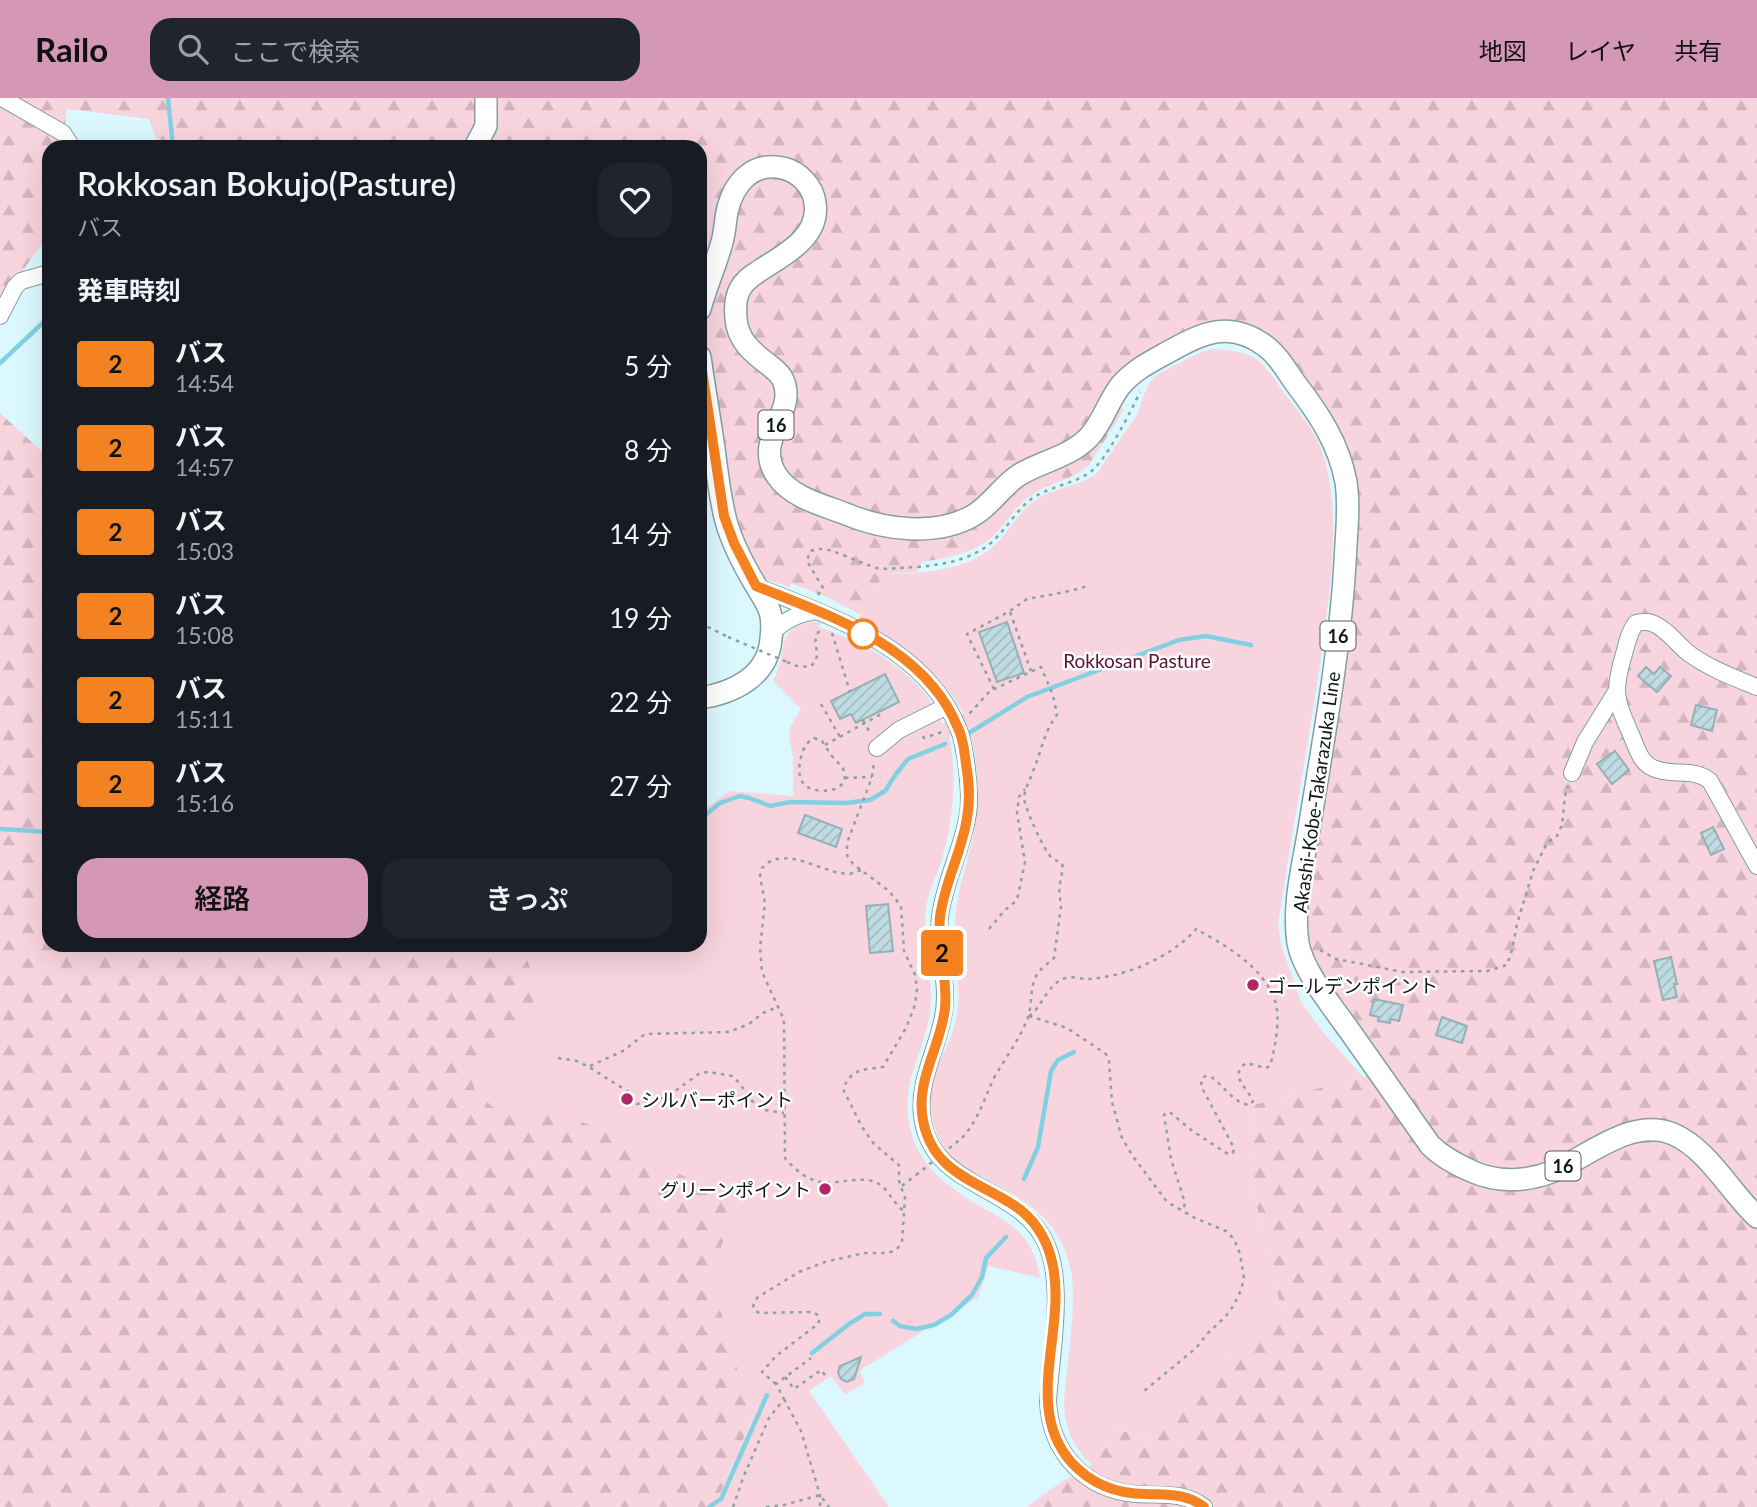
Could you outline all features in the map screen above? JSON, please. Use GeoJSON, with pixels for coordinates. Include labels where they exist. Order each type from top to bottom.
{"type":"FeatureCollection","features":[{"type":"Feature","properties":{"kind":"main road"},"geometry":{"type":"LineString","coordinates":[[479,140],[486,126],[486,98]]}},
{"type":"Feature","properties":{"kind":"main road","name":"Akashi-Kobe-Takarazuka Line"},"geometry":{"type":"LineString","coordinates":[[707,288],[721,247],[729,204],[740,182],[749,173],[761,168],[778,167],[795,173],[808,185],[814,197],[816,214],[810,231],[793,249],[744,282],[736,299],[736,324],[739,334],[751,350],[780,374],[786,392],[769,447],[770,463],[777,477],[803,497],[871,524],[908,529],[967,519],[1024,472],[1065,455],[1080,445],[1097,427],[1110,401],[1128,378],[1146,363],[1184,343],[1208,332],[1234,332],[1251,337],[1272,351],[1320,415],[1331,435],[1344,474],[1348,503],[1344,580],[1336,654],[1298,894],[1299,945],[1305,963],[1430,1145],[1454,1164],[1493,1178],[1521,1179],[1555,1170],[1624,1135],[1640,1131],[1664,1131],[1685,1140],[1701,1154],[1757,1217]]}},
{"type":"Feature","properties":{"kind":"main road"},"geometry":{"type":"LineString","coordinates":[[707,403],[724,516],[734,543],[770,611],[773,625],[768,655],[753,677],[744,684],[707,697]]}},
{"type":"Feature","properties":{"kind":"street"},"geometry":{"type":"LineString","coordinates":[[2,98],[63,133],[68,140]]}},
{"type":"Feature","properties":{"kind":"street"},"geometry":{"type":"LineString","coordinates":[[0,316],[21,281],[42,274]]}},
{"type":"Feature","properties":{"kind":"street"},"geometry":{"type":"LineString","coordinates":[[756,586],[818,603],[908,662],[926,678],[956,719],[968,775],[968,817],[944,894],[940,917],[945,1002],[923,1090],[922,1113],[926,1134],[947,1165],[1023,1212],[1046,1241],[1053,1262],[1055,1286],[1049,1416],[1057,1442],[1064,1454],[1081,1472],[1101,1486],[1127,1493],[1180,1495],[1204,1507]]}},
{"type":"Feature","properties":{"kind":"street"},"geometry":{"type":"LineString","coordinates":[[772,633],[791,617],[818,603]]}},
{"type":"Feature","properties":{"kind":"street"},"geometry":{"type":"LineString","coordinates":[[1757,687],[1693,656],[1659,628],[1649,622],[1643,622],[1636,624],[1630,632],[1618,674],[1616,692],[1621,712],[1643,760],[1654,769],[1698,774],[1710,781],[1757,866]]}},
{"type":"Feature","properties":{"kind":"street"},"geometry":{"type":"LineString","coordinates":[[1572,773],[1585,742],[1616,692]]}},
{"type":"Feature","properties":{"kind":"street"},"geometry":{"type":"LineString","coordinates":[[877,748],[899,730],[956,719]]}},
{"type":"Feature","properties":{"kind":"path"},"geometry":{"type":"LineString","coordinates":[[818,603],[823,587],[807,561],[810,551],[822,549],[884,569],[948,562],[978,552],[992,543],[1020,509],[1032,499],[1089,473],[1098,465],[1130,413]]}},
{"type":"Feature","properties":{"kind":"path"},"geometry":{"type":"LineString","coordinates":[[994,689],[967,634],[1027,599],[1090,584]]}},
{"type":"Feature","properties":{"kind":"path"},"geometry":{"type":"LineString","coordinates":[[1010,611],[1031,671]]}},
{"type":"Feature","properties":{"kind":"path"},"geometry":{"type":"LineString","coordinates":[[707,627],[797,666],[810,667],[817,661],[815,638]]}},
{"type":"Feature","properties":{"kind":"path"},"geometry":{"type":"LineString","coordinates":[[832,632],[850,692]]}},
{"type":"Feature","properties":{"kind":"path"},"geometry":{"type":"LineString","coordinates":[[902,1187],[973,1125],[995,1077],[1017,1042],[1029,1016],[1038,973],[1054,958],[1061,907],[1062,863],[1052,858],[1044,848],[1024,798],[1051,722],[1057,715],[1053,695],[1041,667],[994,689],[976,706],[956,719]]}},
{"type":"Feature","properties":{"kind":"path"},"geometry":{"type":"LineString","coordinates":[[821,704],[840,737]]}},
{"type":"Feature","properties":{"kind":"path"},"geometry":{"type":"LineString","coordinates":[[825,745],[883,713],[881,711]]}},
{"type":"Feature","properties":{"kind":"path"},"geometry":{"type":"LineString","coordinates":[[924,738],[942,732]]}},
{"type":"Feature","properties":{"kind":"path"},"geometry":{"type":"LineString","coordinates":[[814,738],[822,741],[843,768],[845,778],[838,788],[830,790],[810,789],[802,782],[799,773],[801,757],[807,743],[814,738]]}},
{"type":"Feature","properties":{"kind":"path"},"geometry":{"type":"LineString","coordinates":[[1299,945],[1314,947],[1336,960],[1403,972],[1486,971],[1507,965],[1533,871],[1547,843],[1557,836],[1563,825],[1565,796],[1572,773]]}},
{"type":"Feature","properties":{"kind":"path"},"geometry":{"type":"LineString","coordinates":[[845,778],[872,777]]}},
{"type":"Feature","properties":{"kind":"path"},"geometry":{"type":"LineString","coordinates":[[820,1507],[820,1495],[801,1431],[776,1384],[762,1372],[776,1356],[818,1324],[819,1316],[813,1312],[760,1313],[752,1307],[758,1297],[799,1272],[825,1262],[864,1254],[889,1253],[897,1249],[902,1242],[905,1198],[899,1181],[899,1165],[874,1144],[862,1127],[843,1089],[853,1073],[883,1067],[906,1028],[915,1005],[917,989],[915,975],[904,951],[901,906],[889,891],[853,864],[848,855],[847,844],[869,784]]}},
{"type":"Feature","properties":{"kind":"path"},"geometry":{"type":"LineString","coordinates":[[989,929],[1017,900],[1026,862],[1017,813],[1019,797],[1027,786]]}},
{"type":"Feature","properties":{"kind":"path"},"geometry":{"type":"LineString","coordinates":[[860,870],[850,874],[838,873],[789,858],[777,859],[762,868],[761,883],[765,903],[760,960],[762,972],[784,1020],[785,1158],[804,1175],[820,1183],[871,1180],[880,1184],[904,1211]]}},
{"type":"Feature","properties":{"kind":"path"},"geometry":{"type":"LineString","coordinates":[[1029,1016],[1034,1014],[1044,996],[1061,980],[1067,977],[1088,979],[1110,976],[1138,967],[1168,954],[1196,929],[1248,962],[1269,985],[1276,1003],[1277,1022],[1270,1066],[1266,1068],[1246,1063],[1241,1066],[1239,1072],[1239,1079],[1253,1101],[1250,1105],[1244,1105],[1211,1077],[1206,1076],[1200,1082],[1234,1148],[1233,1153],[1223,1152],[1171,1113],[1164,1115],[1171,1159],[1185,1203],[1183,1210]]}},
{"type":"Feature","properties":{"kind":"path"},"geometry":{"type":"LineString","coordinates":[[589,1067],[622,1051],[645,1034],[729,1032],[778,1007]]}},
{"type":"Feature","properties":{"kind":"path"},"geometry":{"type":"LineString","coordinates":[[1029,1016],[1067,1028],[1107,1054],[1112,1102],[1122,1138],[1143,1171],[1167,1202],[1226,1231],[1234,1239],[1240,1254],[1244,1278],[1234,1305],[1196,1348],[1144,1391]]}},
{"type":"Feature","properties":{"kind":"path"},"geometry":{"type":"LineString","coordinates":[[558,1058],[589,1067],[630,1093],[637,1104],[667,1097],[699,1073],[708,1072],[733,1076],[752,1101],[765,1110],[784,1113]]}},
{"type":"Feature","properties":{"kind":"path"},"geometry":{"type":"LineString","coordinates":[[776,1384],[811,1358]]}},
{"type":"Feature","properties":{"kind":"path"},"geometry":{"type":"LineString","coordinates":[[785,1377],[794,1389],[821,1370],[828,1379]]}},
{"type":"Feature","properties":{"kind":"path"},"geometry":{"type":"LineString","coordinates":[[733,1507],[769,1418],[784,1399]]}},
{"type":"Feature","properties":{"kind":"path"},"geometry":{"type":"LineString","coordinates":[[766,1507],[820,1495]]}},
{"type":"Feature","properties":{"kind":"path"},"geometry":{"type":"LineString","coordinates":[[820,1495],[829,1507]]}},
{"type":"Feature","properties":{"kind":"green space"},"geometry":{"type":"Polygon","coordinates":[[[0,98],[1757,98],[1757,1507],[1027,1507],[1060,1483],[1092,1465],[1114,1430],[1145,1434],[1176,1423],[1212,1364],[1281,1309],[1250,1178],[1252,1105],[1383,1072],[1320,977],[1306,940],[1305,911],[1357,513],[1354,471],[1339,431],[1241,326],[1103,395],[1124,410],[1089,465],[1031,495],[997,532],[981,545],[963,553],[922,562],[917,572],[884,574],[861,615],[792,583],[789,587],[766,579],[754,566],[744,545],[730,488],[719,411],[707,411],[707,140],[156,140],[149,119],[67,109],[63,140],[42,140],[42,244],[0,301],[0,98]]]}},
{"type":"Feature","properties":{"kind":"green space","name":"Rokkosan Pasture"},"geometry":{"type":"Polygon","coordinates":[[[1214,349],[1241,353],[1257,360],[1270,373],[1317,440],[1324,457],[1332,506],[1332,557],[1324,634],[1278,925],[1281,944],[1301,1002],[1322,1031],[1363,1077],[1252,1105],[1250,1178],[1281,1309],[1212,1364],[1176,1423],[1145,1434],[1114,1430],[1092,1465],[1076,1446],[1065,1418],[1073,1304],[1072,1277],[1065,1249],[1038,1212],[963,1167],[947,1152],[934,1125],[931,1111],[932,1084],[957,1015],[955,917],[977,805],[976,764],[968,726],[949,736],[954,783],[951,815],[925,917],[931,1008],[910,1081],[908,1117],[917,1149],[925,1162],[946,1184],[1004,1220],[1019,1233],[1033,1251],[1040,1278],[989,1266],[978,1297],[859,1371],[865,1382],[846,1395],[831,1376],[809,1391],[889,1507],[706,1507],[717,1501],[758,1405],[743,1389],[710,1275],[738,1203],[627,1148],[604,1130],[579,1121],[508,1112],[493,1107],[475,1091],[470,1074],[479,1052],[502,1031],[531,1024],[535,983],[524,952],[707,952],[707,807],[730,791],[793,796],[793,758],[789,735],[791,725],[801,709],[773,681],[785,640],[795,627],[821,622],[818,627],[848,638],[891,662],[926,695],[943,724],[964,714],[931,671],[890,639],[858,620],[884,574],[944,569],[973,560],[986,552],[1037,499],[1097,473],[1137,415],[1149,384],[1158,374],[1203,351],[1214,349]]]}},
{"type":"Feature","properties":{"kind":"green space"},"geometry":{"type":"Polygon","coordinates":[[[0,413],[42,452],[42,952],[705,952],[755,1021],[758,1404],[717,1501],[706,1507],[0,1507],[0,413]]]}},
{"type":"Feature","properties":{"kind":"building"},"geometry":{"type":"Polygon","coordinates":[[[1007,622],[1024,673],[997,682],[979,632],[1007,622]]]}},
{"type":"Feature","properties":{"kind":"building"},"geometry":{"type":"Polygon","coordinates":[[[1646,667],[1654,674],[1660,667],[1671,676],[1657,692],[1638,676],[1646,667]]]}},
{"type":"Feature","properties":{"kind":"building"},"geometry":{"type":"Polygon","coordinates":[[[885,674],[899,702],[856,723],[851,714],[840,719],[831,701],[885,674]]]}},
{"type":"Feature","properties":{"kind":"building"},"geometry":{"type":"Polygon","coordinates":[[[1696,705],[1717,710],[1712,731],[1691,725],[1696,705]]]}},
{"type":"Feature","properties":{"kind":"building"},"geometry":{"type":"Polygon","coordinates":[[[1615,751],[1629,770],[1612,784],[1597,764],[1615,751]]]}},
{"type":"Feature","properties":{"kind":"building"},"geometry":{"type":"Polygon","coordinates":[[[805,815],[842,829],[836,847],[798,833],[805,815]]]}},
{"type":"Feature","properties":{"kind":"building"},"geometry":{"type":"Polygon","coordinates":[[[1713,827],[1724,849],[1711,855],[1701,833],[1713,827]]]}},
{"type":"Feature","properties":{"kind":"building"},"geometry":{"type":"Polygon","coordinates":[[[888,904],[893,951],[870,953],[866,906],[888,904]]]}},
{"type":"Feature","properties":{"kind":"building"},"geometry":{"type":"Polygon","coordinates":[[[1671,957],[1677,997],[1663,1000],[1654,961],[1671,957]]]}},
{"type":"Feature","properties":{"kind":"building"},"geometry":{"type":"Polygon","coordinates":[[[1374,999],[1403,1005],[1399,1021],[1378,1021],[1379,1017],[1370,1015],[1374,999]]]}},
{"type":"Feature","properties":{"kind":"building"},"geometry":{"type":"Polygon","coordinates":[[[1442,1017],[1467,1026],[1462,1043],[1436,1035],[1442,1017]]]}},
{"type":"Feature","properties":{"kind":"building"},"geometry":{"type":"Polygon","coordinates":[[[861,1357],[854,1379],[847,1382],[841,1379],[838,1373],[840,1366],[861,1357]]]}},
{"type":"Feature","properties":{"kind":"waterway"},"geometry":{"type":"LineString","coordinates":[[168,98],[172,140]]}},
{"type":"Feature","properties":{"kind":"waterway"},"geometry":{"type":"LineString","coordinates":[[0,363],[42,324]]}},
{"type":"Feature","properties":{"kind":"waterway"},"geometry":{"type":"LineString","coordinates":[[969,733],[1027,697],[1179,640],[1206,636],[1251,645]]}},
{"type":"Feature","properties":{"kind":"waterway"},"geometry":{"type":"LineString","coordinates":[[707,813],[720,803],[740,796],[770,806],[790,802],[846,803],[870,800],[885,791],[908,759],[945,744]]}},
{"type":"Feature","properties":{"kind":"waterway"},"geometry":{"type":"LineString","coordinates":[[0,829],[42,832]]}},
{"type":"Feature","properties":{"kind":"waterway"},"geometry":{"type":"LineString","coordinates":[[1024,1179],[1038,1147],[1051,1071],[1058,1060],[1074,1052]]}},
{"type":"Feature","properties":{"kind":"waterway"},"geometry":{"type":"LineString","coordinates":[[893,1321],[900,1326],[916,1329],[934,1325],[951,1315],[972,1295],[982,1277],[986,1258],[1006,1237]]}},
{"type":"Feature","properties":{"kind":"waterway"},"geometry":{"type":"LineString","coordinates":[[812,1353],[865,1314],[880,1314]]}},
{"type":"Feature","properties":{"kind":"waterway"},"geometry":{"type":"LineString","coordinates":[[709,1507],[721,1499],[767,1395]]}},
{"type":"Feature","properties":{"kind":"bus line","name":"2"},"geometry":{"type":"LineString","coordinates":[[707,405],[724,516],[729,533],[756,586],[835,618],[908,662],[926,678],[942,698],[962,738],[968,775],[968,817],[941,909],[945,1009],[924,1082],[922,1113],[929,1140],[947,1165],[1023,1212],[1034,1223],[1048,1248],[1055,1278],[1048,1401],[1050,1422],[1057,1442],[1074,1466],[1101,1486],[1127,1493],[1180,1495],[1204,1507]]}},
{"type":"Feature","properties":{"kind":"place","name":"ゴールデンポイント"},"geometry":{"type":"Point","coordinates":[1253,985]}},
{"type":"Feature","properties":{"kind":"place","name":"シルバーポイント"},"geometry":{"type":"Point","coordinates":[627,1099]}},
{"type":"Feature","properties":{"kind":"place","name":"グリーンポイント"},"geometry":{"type":"Point","coordinates":[825,1189]}}]}
